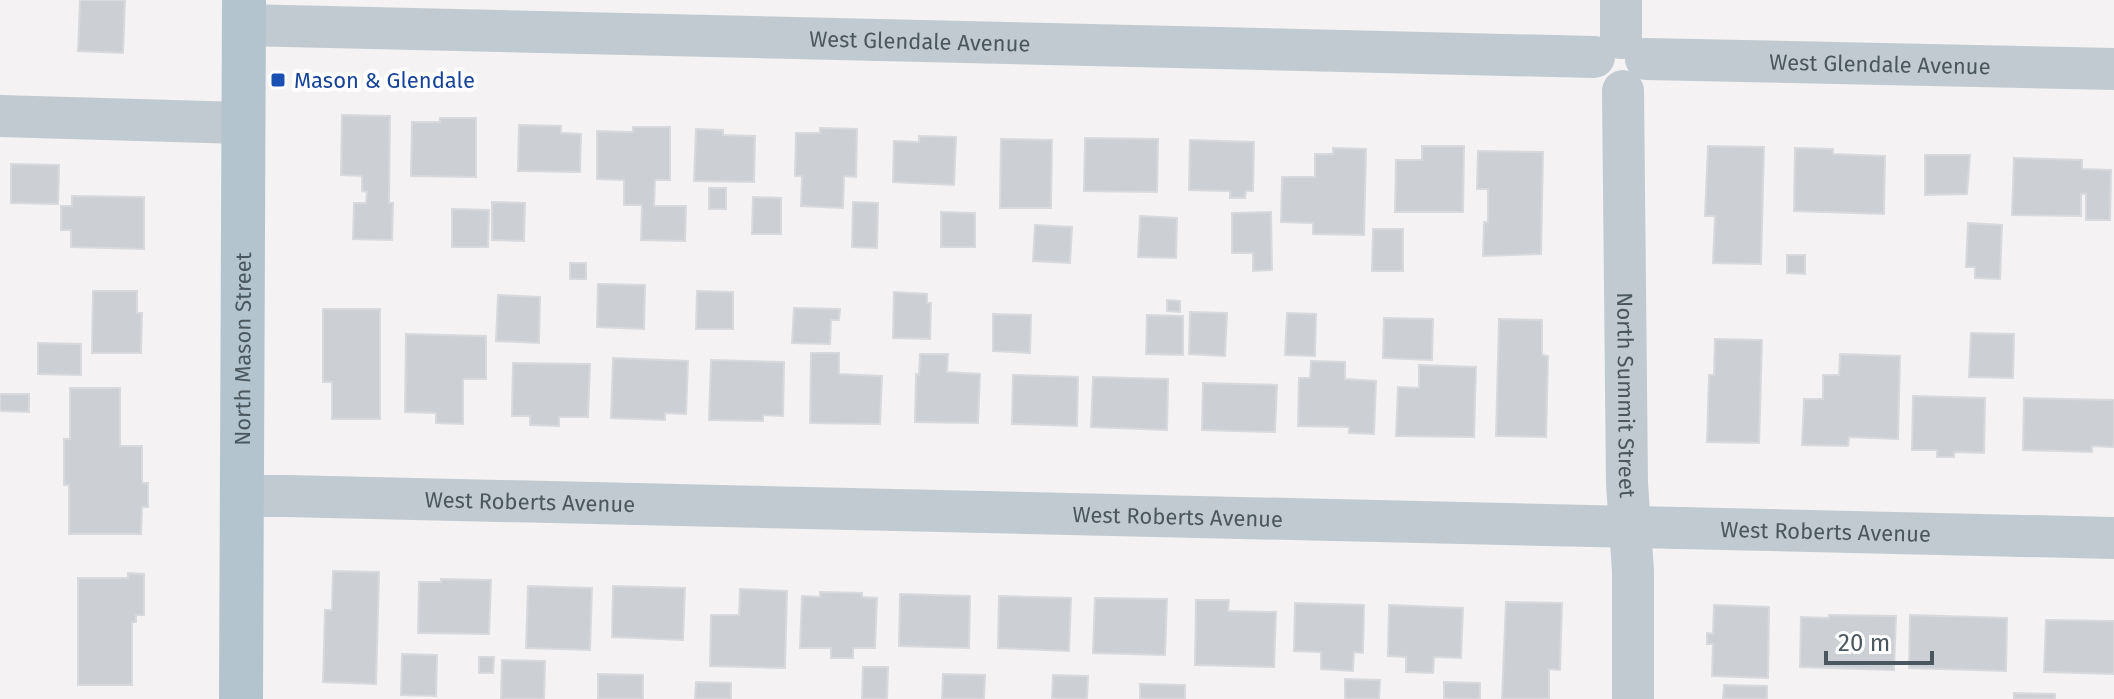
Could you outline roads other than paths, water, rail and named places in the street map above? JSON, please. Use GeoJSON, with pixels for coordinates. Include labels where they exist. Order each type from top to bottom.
{"type":"FeatureCollection","features":[{"type":"Feature","properties":{"kind":"main road","name":"North Mason Street"},"geometry":{"type":"LineString","coordinates":[[241,699],[244,12]]}},
{"type":"Feature","properties":{"kind":"street","name":"West Glendale Avenue"},"geometry":{"type":"LineString","coordinates":[[244,12],[1621,49],[2114,69]]}},
{"type":"Feature","properties":{"kind":"street","name":"North Summit Street"},"geometry":{"type":"LineString","coordinates":[[1621,49],[1633,699]]}},
{"type":"Feature","properties":{"kind":"street"},"geometry":{"type":"LineString","coordinates":[[0,116],[242,123]]}},
{"type":"Feature","properties":{"kind":"street","name":"West Roberts Avenue"},"geometry":{"type":"LineString","coordinates":[[242,496],[2114,538]]}},
{"type":"Feature","properties":{"kind":"place","name":"Mason & Glendale"},"geometry":{"type":"Point","coordinates":[278,80]}}]}
